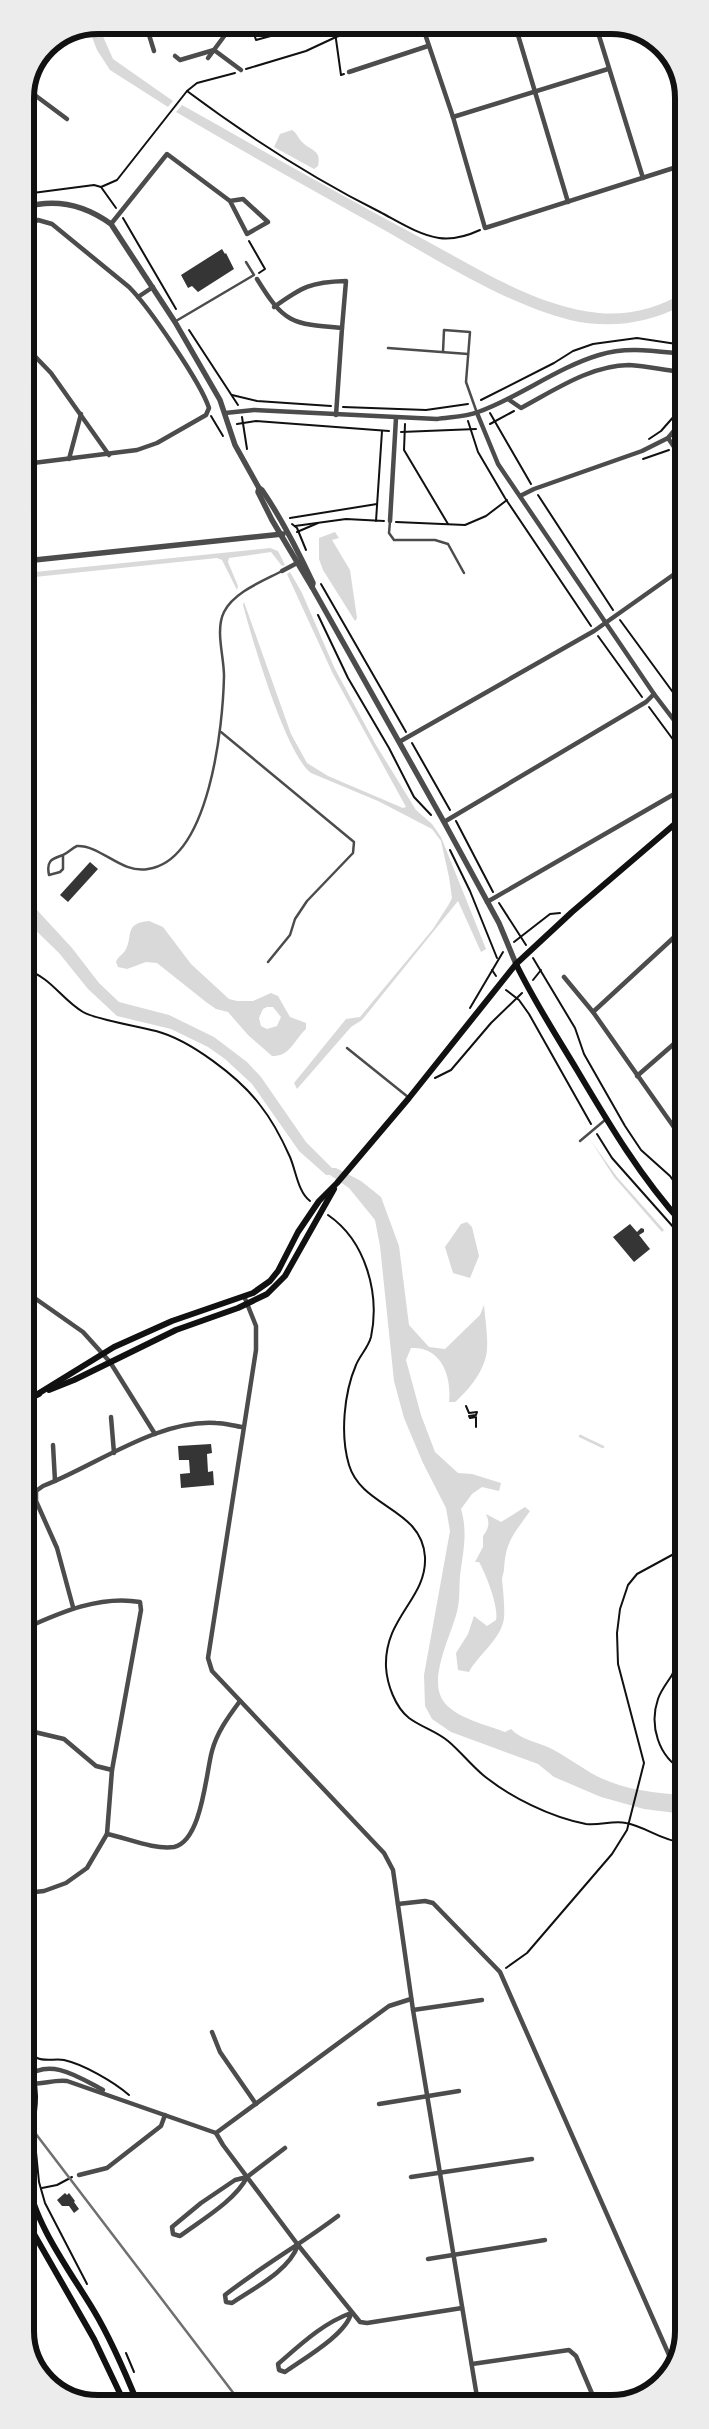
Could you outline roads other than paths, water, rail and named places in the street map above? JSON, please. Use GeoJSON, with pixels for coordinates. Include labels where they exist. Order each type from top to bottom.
{"type":"FeatureCollection","features":[{"type":"Feature","properties":{"kind":"main road"},"geometry":{"type":"LineString","coordinates":[[36,1395],[102,1354],[163,1325],[244,1296],[265,1285],[274,1277],[298,1232],[316,1206],[337,1184],[409,1098],[528,950],[675,824]]}},
{"type":"Feature","properties":{"kind":"main road"},"geometry":{"type":"LineString","coordinates":[[516,964],[527,987],[606,1119],[650,1184],[675,1214]]}},
{"type":"Feature","properties":{"kind":"main road"},"geometry":{"type":"LineString","coordinates":[[36,1395],[74,1380],[176,1330],[248,1304],[267,1294],[280,1283],[337,1184]]}},
{"type":"Feature","properties":{"kind":"main road"},"geometry":{"type":"LineString","coordinates":[[34,2085],[34,2120]]}},
{"type":"Feature","properties":{"kind":"main road"},"geometry":{"type":"LineString","coordinates":[[34,2207],[109,2340],[134,2395]]}},
{"type":"Feature","properties":{"kind":"main road"},"geometry":{"type":"LineString","coordinates":[[34,2234],[94,2339],[120,2395]]}},
{"type":"Feature","properties":{"kind":"street"},"geometry":{"type":"LineString","coordinates":[[149,34],[154,51]]}},
{"type":"Feature","properties":{"kind":"street"},"geometry":{"type":"LineString","coordinates":[[425,34],[453,117],[485,228],[675,168]]}},
{"type":"Feature","properties":{"kind":"street"},"geometry":{"type":"LineString","coordinates":[[517,34],[568,202]]}},
{"type":"Feature","properties":{"kind":"street"},"geometry":{"type":"LineString","coordinates":[[598,34],[643,178]]}},
{"type":"Feature","properties":{"kind":"street"},"geometry":{"type":"LineString","coordinates":[[208,58],[225,35]]}},
{"type":"Feature","properties":{"kind":"street"},"geometry":{"type":"LineString","coordinates":[[349,72],[428,46]]}},
{"type":"Feature","properties":{"kind":"street"},"geometry":{"type":"LineString","coordinates":[[175,56],[180,60],[214,50]]}},
{"type":"Feature","properties":{"kind":"street"},"geometry":{"type":"LineString","coordinates":[[214,50],[241,70]]}},
{"type":"Feature","properties":{"kind":"street"},"geometry":{"type":"LineString","coordinates":[[453,117],[608,69]]}},
{"type":"Feature","properties":{"kind":"street"},"geometry":{"type":"LineString","coordinates":[[34,95],[67,119]]}},
{"type":"Feature","properties":{"kind":"street"},"geometry":{"type":"LineString","coordinates":[[111,224],[167,154],[230,201],[247,234],[268,222],[243,199],[230,201]]}},
{"type":"Feature","properties":{"kind":"street"},"geometry":{"type":"LineString","coordinates":[[34,206],[53,203],[80,206],[96,213],[111,224],[175,322],[220,400],[234,445],[288,533],[296,563]]}},
{"type":"Feature","properties":{"kind":"street"},"geometry":{"type":"LineString","coordinates":[[34,222],[38,220],[52,224],[138,297],[194,379],[208,406],[208,413],[147,448],[109,455],[34,463]]}},
{"type":"Feature","properties":{"kind":"street"},"geometry":{"type":"LineString","coordinates":[[256,278],[274,307],[288,319],[342,328]]}},
{"type":"Feature","properties":{"kind":"street"},"geometry":{"type":"LineString","coordinates":[[274,307],[299,289],[313,283],[346,280],[336,415]]}},
{"type":"Feature","properties":{"kind":"street"},"geometry":{"type":"LineString","coordinates":[[138,297],[153,287]]}},
{"type":"Feature","properties":{"kind":"street"},"geometry":{"type":"LineString","coordinates":[[225,413],[254,410],[437,419],[477,413],[553,375],[599,355],[621,350],[675,353]]}},
{"type":"Feature","properties":{"kind":"street"},"geometry":{"type":"LineString","coordinates":[[34,355],[51,373],[82,414],[109,455]]}},
{"type":"Feature","properties":{"kind":"street"},"geometry":{"type":"LineString","coordinates":[[508,399],[521,408],[589,374],[608,368],[628,365],[675,371]]}},
{"type":"Feature","properties":{"kind":"street"},"geometry":{"type":"LineString","coordinates":[[477,413],[498,464],[654,694],[675,722]]}},
{"type":"Feature","properties":{"kind":"street"},"geometry":{"type":"LineString","coordinates":[[69,459],[82,414]]}},
{"type":"Feature","properties":{"kind":"street"},"geometry":{"type":"LineString","coordinates":[[390,521],[396,418]]}},
{"type":"Feature","properties":{"kind":"street"},"geometry":{"type":"LineString","coordinates":[[520,496],[534,489],[642,451],[668,438],[675,430]]}},
{"type":"Feature","properties":{"kind":"street"},"geometry":{"type":"LineString","coordinates":[[668,438],[675,448]]}},
{"type":"Feature","properties":{"kind":"street"},"geometry":{"type":"LineString","coordinates":[[259,488],[258,492],[265,507],[296,563],[313,583],[312,586],[444,822],[487,902],[516,964]]}},
{"type":"Feature","properties":{"kind":"street"},"geometry":{"type":"LineString","coordinates":[[34,560],[288,533]]}},
{"type":"Feature","properties":{"kind":"street"},"geometry":{"type":"LineString","coordinates":[[282,571],[296,563]]}},
{"type":"Feature","properties":{"kind":"street"},"geometry":{"type":"LineString","coordinates":[[399,742],[594,631],[675,575]]}},
{"type":"Feature","properties":{"kind":"street"},"geometry":{"type":"LineString","coordinates":[[444,822],[646,702],[654,694]]}},
{"type":"Feature","properties":{"kind":"street"},"geometry":{"type":"LineString","coordinates":[[487,902],[675,794]]}},
{"type":"Feature","properties":{"kind":"street"},"geometry":{"type":"LineString","coordinates":[[593,1012],[675,936]]}},
{"type":"Feature","properties":{"kind":"street"},"geometry":{"type":"LineString","coordinates":[[564,977],[593,1012],[675,1127]]}},
{"type":"Feature","properties":{"kind":"street"},"geometry":{"type":"LineString","coordinates":[[637,1076],[675,1043]]}},
{"type":"Feature","properties":{"kind":"street"},"geometry":{"type":"LineString","coordinates":[[244,1296],[256,1326],[256,1350],[242,1427],[208,1658],[212,1671],[386,1856],[393,1870],[411,1999],[477,2395]]}},
{"type":"Feature","properties":{"kind":"street"},"geometry":{"type":"LineString","coordinates":[[34,1298],[83,1332],[110,1362],[155,1434]]}},
{"type":"Feature","properties":{"kind":"street"},"geometry":{"type":"LineString","coordinates":[[111,1417],[114,1453]]}},
{"type":"Feature","properties":{"kind":"street"},"geometry":{"type":"LineString","coordinates":[[73,1607],[57,1548],[36,1501],[36,1491],[155,1434],[183,1426],[215,1422],[242,1427]]}},
{"type":"Feature","properties":{"kind":"street"},"geometry":{"type":"LineString","coordinates":[[53,1445],[55,1481]]}},
{"type":"Feature","properties":{"kind":"street"},"geometry":{"type":"LineString","coordinates":[[34,1624],[73,1607],[128,1600],[140,1602],[141,1610],[112,1770],[107,1834],[87,1868],[66,1883],[44,1892],[34,1893]]}},
{"type":"Feature","properties":{"kind":"street"},"geometry":{"type":"LineString","coordinates":[[107,1834],[165,1848],[185,1842],[193,1828],[202,1802],[212,1750],[223,1724],[240,1701]]}},
{"type":"Feature","properties":{"kind":"street"},"geometry":{"type":"LineString","coordinates":[[34,1732],[64,1739],[96,1766],[112,1770]]}},
{"type":"Feature","properties":{"kind":"street"},"geometry":{"type":"LineString","coordinates":[[398,1904],[425,1901],[433,1903],[500,1972],[670,2357]]}},
{"type":"Feature","properties":{"kind":"street"},"geometry":{"type":"LineString","coordinates":[[216,2132],[389,2006],[411,1999]]}},
{"type":"Feature","properties":{"kind":"street"},"geometry":{"type":"LineString","coordinates":[[413,2010],[482,2000]]}},
{"type":"Feature","properties":{"kind":"street"},"geometry":{"type":"LineString","coordinates":[[212,2032],[220,2052],[256,2104]]}},
{"type":"Feature","properties":{"kind":"street"},"geometry":{"type":"LineString","coordinates":[[34,2074],[57,2068],[68,2071],[112,2095]]}},
{"type":"Feature","properties":{"kind":"street"},"geometry":{"type":"LineString","coordinates":[[34,2085],[50,2080],[67,2081],[216,2132],[298,2245],[360,2322],[367,2323],[462,2308]]}},
{"type":"Feature","properties":{"kind":"street"},"geometry":{"type":"LineString","coordinates":[[379,2104],[459,2091]]}},
{"type":"Feature","properties":{"kind":"street"},"geometry":{"type":"LineString","coordinates":[[79,2175],[107,2168],[161,2126],[165,2116]]}},
{"type":"Feature","properties":{"kind":"street"},"geometry":{"type":"LineString","coordinates":[[247,2177],[242,2187],[210,2213],[180,2236],[173,2234],[172,2227],[201,2203],[235,2180],[247,2177],[284,2148]]}},
{"type":"Feature","properties":{"kind":"street"},"geometry":{"type":"LineString","coordinates":[[411,2177],[532,2159]]}},
{"type":"Feature","properties":{"kind":"street"},"geometry":{"type":"LineString","coordinates":[[298,2245],[295,2255],[264,2282],[232,2303],[226,2302],[225,2295],[256,2270],[289,2248],[298,2245],[338,2216]]}},
{"type":"Feature","properties":{"kind":"street"},"geometry":{"type":"LineString","coordinates":[[428,2259],[545,2240]]}},
{"type":"Feature","properties":{"kind":"street"},"geometry":{"type":"LineString","coordinates":[[351,2313],[350,2322],[317,2350],[285,2372],[279,2370],[278,2364],[307,2339],[338,2318],[351,2313]]}},
{"type":"Feature","properties":{"kind":"street"},"geometry":{"type":"LineString","coordinates":[[472,2364],[569,2350],[576,2356],[593,2395]]}},
{"type":"Feature","properties":{"kind":"lane"},"geometry":{"type":"LineString","coordinates":[[175,322],[256,278],[246,262]]}},
{"type":"Feature","properties":{"kind":"lane"},"geometry":{"type":"LineString","coordinates":[[443,352],[444,330],[470,332],[466,382],[477,413]]}},
{"type":"Feature","properties":{"kind":"lane"},"geometry":{"type":"LineString","coordinates":[[388,348],[468,354]]}},
{"type":"Feature","properties":{"kind":"lane"},"geometry":{"type":"LineString","coordinates":[[390,521],[389,533],[394,540],[435,540],[448,544],[464,572]]}},
{"type":"Feature","properties":{"kind":"lane"},"geometry":{"type":"LineString","coordinates":[[63,855],[64,869],[54,875],[49,875],[49,864],[56,856],[63,855],[71,848],[82,845],[115,862],[139,870],[155,868],[170,860],[186,844],[203,802],[217,758],[221,732],[224,676],[220,629],[222,617],[235,598],[282,571]]}},
{"type":"Feature","properties":{"kind":"lane"},"geometry":{"type":"LineString","coordinates":[[221,732],[354,842],[353,853],[307,901],[295,919],[290,935],[268,962]]}},
{"type":"Feature","properties":{"kind":"lane"},"geometry":{"type":"LineString","coordinates":[[347,1048],[409,1098]]}},
{"type":"Feature","properties":{"kind":"lane"},"geometry":{"type":"LineString","coordinates":[[580,1141],[606,1119]]}},
{"type":"Feature","properties":{"kind":"waterway"},"geometry":{"type":"LineString","coordinates":[[580,1436],[603,1447]]}},
{"type":"Feature","properties":{"kind":"railway"},"geometry":{"type":"LineString","coordinates":[[34,2131],[235,2395]]}}]}
